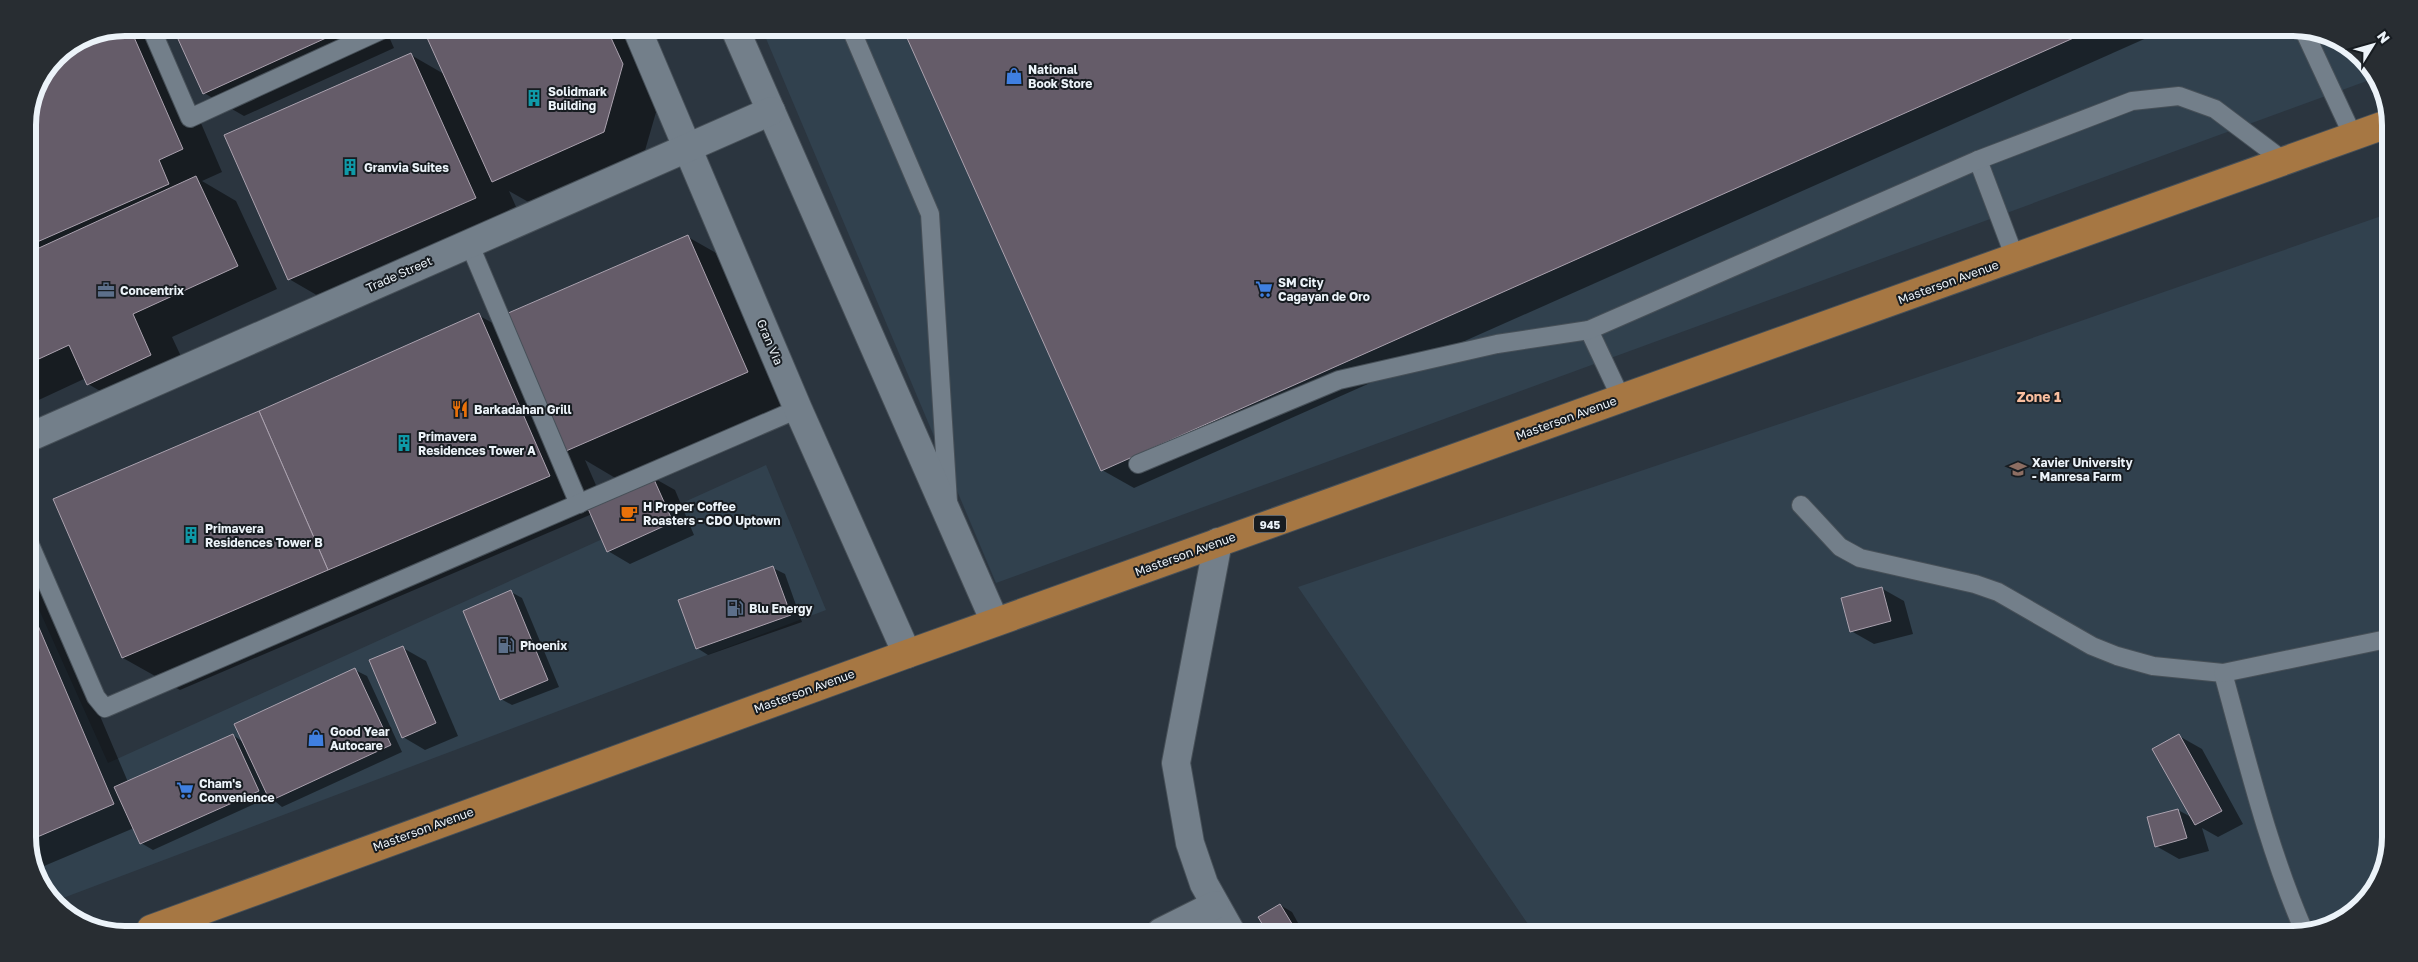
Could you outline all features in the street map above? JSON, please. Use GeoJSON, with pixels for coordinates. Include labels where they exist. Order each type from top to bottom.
{"type":"FeatureCollection","features":[{"type":"Feature","properties":{"kind":"main road","name":"Masterson Avenue"},"geometry":{"type":"LineString","coordinates":[[159,926],[906,654],[2382,126]]}},
{"type":"Feature","properties":{"kind":"street","name":"Gran Via"},"geometry":{"type":"LineString","coordinates":[[640,36],[798,409],[906,654]]}},
{"type":"Feature","properties":{"kind":"street"},"geometry":{"type":"LineString","coordinates":[[738,36],[996,622]]}},
{"type":"Feature","properties":{"kind":"street","name":"Trade Street"},"geometry":{"type":"LineString","coordinates":[[36,434],[771,111]]}},
{"type":"Feature","properties":{"kind":"street"},"geometry":{"type":"LineString","coordinates":[[1218,542],[1176,763],[1190,843],[1204,884],[1227,926]]}},
{"type":"Feature","properties":{"kind":"street"},"geometry":{"type":"LineString","coordinates":[[1173,926],[1215,905]]}},
{"type":"Feature","properties":{"kind":"lane"},"geometry":{"type":"LineString","coordinates":[[154,36],[190,118],[369,36]]}},
{"type":"Feature","properties":{"kind":"lane"},"geometry":{"type":"LineString","coordinates":[[853,36],[930,214],[949,517]]}},
{"type":"Feature","properties":{"kind":"lane"},"geometry":{"type":"LineString","coordinates":[[2307,37],[2353,136]]}},
{"type":"Feature","properties":{"kind":"lane"},"geometry":{"type":"LineString","coordinates":[[1138,464],[1339,380],[1496,344],[1589,330],[1978,160],[2132,101],[2179,96],[2215,109],[2284,161]]}},
{"type":"Feature","properties":{"kind":"lane"},"geometry":{"type":"LineString","coordinates":[[1978,160],[2015,258]]}},
{"type":"Feature","properties":{"kind":"lane"},"geometry":{"type":"LineString","coordinates":[[469,243],[579,504]]}},
{"type":"Feature","properties":{"kind":"lane"},"geometry":{"type":"LineString","coordinates":[[1589,330],[1621,398]]}},
{"type":"Feature","properties":{"kind":"lane"},"geometry":{"type":"LineString","coordinates":[[36,558],[96,697],[105,708],[798,409]]}},
{"type":"Feature","properties":{"kind":"lane"},"geometry":{"type":"LineString","coordinates":[[1800,505],[1823,532],[1840,547],[1860,558],[1976,584],[1998,592],[2092,646],[2117,656],[2154,666],[2223,673],[2382,640]]}},
{"type":"Feature","properties":{"kind":"lane"},"geometry":{"type":"LineString","coordinates":[[2223,673],[2282,878],[2302,926]]}},
{"type":"Feature","properties":{"kind":"shaded area"},"geometry":{"type":"Polygon","coordinates":[[[765,36],[2299,36],[2321,41],[2342,51],[2348,56],[2348,70],[2362,70],[2369,80],[996,583],[765,36]]]}},
{"type":"Feature","properties":{"kind":"shaded area","name":"Xavier University - Manresa Farm"},"geometry":{"type":"Polygon","coordinates":[[[2382,216],[2382,843],[2373,876],[2356,900],[2332,917],[2299,926],[1529,926],[1298,587],[1998,350],[2382,216]]]}},
{"type":"Feature","properties":{"kind":"shaded area"},"geometry":{"type":"Polygon","coordinates":[[[766,465],[826,610],[61,899],[43,871],[36,843],[36,603],[108,763],[766,465]]]}},
{"type":"Feature","properties":{"kind":"building"},"geometry":{"type":"Polygon","coordinates":[[[134,36],[183,149],[159,160],[169,184],[36,242],[36,119],[38,108],[43,91],[51,76],[62,62],[76,51],[102,39],[134,36]]]}},
{"type":"Feature","properties":{"kind":"building"},"geometry":{"type":"Polygon","coordinates":[[[177,36],[330,36],[203,94],[177,36]]]}},
{"type":"Feature","properties":{"kind":"building","name":"Solidmark Building"},"geometry":{"type":"Polygon","coordinates":[[[426,36],[610,36],[623,64],[604,132],[492,182],[426,36]]]}},
{"type":"Feature","properties":{"kind":"building","name":"SM City Cagayan de Oro"},"geometry":{"type":"Polygon","coordinates":[[[906,36],[2078,36],[1101,471],[906,36]]]}},
{"type":"Feature","properties":{"kind":"building","name":"Granvia Suites"},"geometry":{"type":"Polygon","coordinates":[[[411,53],[476,198],[288,280],[224,135],[411,53]]]}},
{"type":"Feature","properties":{"kind":"building","name":"Concentrix"},"geometry":{"type":"Polygon","coordinates":[[[196,176],[238,266],[133,314],[151,355],[87,385],[69,345],[36,360],[36,249],[196,176]]]}},
{"type":"Feature","properties":{"kind":"building"},"geometry":{"type":"Polygon","coordinates":[[[688,235],[748,372],[566,451],[506,314],[688,235]]]}},
{"type":"Feature","properties":{"kind":"building","name":"Primavera Residences Tower A"},"geometry":{"type":"Polygon","coordinates":[[[479,313],[550,476],[328,570],[259,411],[479,313]]]}},
{"type":"Feature","properties":{"kind":"building","name":"Primavera Residences Tower B"},"geometry":{"type":"Polygon","coordinates":[[[259,411],[328,570],[122,658],[53,499],[259,411]]]}},
{"type":"Feature","properties":{"kind":"building","name":"H Proper Coffee Roasters - CDO Uptown"},"geometry":{"type":"Polygon","coordinates":[[[652,475],[673,522],[607,552],[586,504],[652,475]]]}},
{"type":"Feature","properties":{"kind":"building","name":"Blu Energy"},"geometry":{"type":"Polygon","coordinates":[[[773,566],[791,615],[696,649],[678,600],[773,566]]]}},
{"type":"Feature","properties":{"kind":"building"},"geometry":{"type":"Polygon","coordinates":[[[1882,587],[1891,621],[1850,632],[1841,598],[1882,587]]]}},
{"type":"Feature","properties":{"kind":"building","name":"Phoenix"},"geometry":{"type":"Polygon","coordinates":[[[511,590],[548,680],[500,700],[463,611],[511,590]]]}},
{"type":"Feature","properties":{"kind":"building"},"geometry":{"type":"Polygon","coordinates":[[[36,621],[114,804],[36,838],[36,621]]]}},
{"type":"Feature","properties":{"kind":"building"},"geometry":{"type":"Polygon","coordinates":[[[403,646],[436,723],[402,738],[369,660],[403,646]]]}},
{"type":"Feature","properties":{"kind":"building"},"geometry":{"type":"Polygon","coordinates":[[[355,668],[391,745],[270,801],[234,724],[355,668]]]}},
{"type":"Feature","properties":{"kind":"building"},"geometry":{"type":"Polygon","coordinates":[[[233,734],[259,791],[140,844],[114,787],[233,734]]]}},
{"type":"Feature","properties":{"kind":"building"},"geometry":{"type":"Polygon","coordinates":[[[2179,734],[2222,811],[2195,825],[2152,749],[2179,734]]]}},
{"type":"Feature","properties":{"kind":"building"},"geometry":{"type":"Polygon","coordinates":[[[2178,809],[2187,838],[2155,847],[2147,817],[2178,809]]]}},
{"type":"Feature","properties":{"kind":"building"},"geometry":{"type":"Polygon","coordinates":[[[1280,904],[1293,926],[1263,926],[1258,917],[1280,904]]]}},
{"type":"Feature","properties":{"kind":"place","name":"National Book Store"},"geometry":{"type":"Point","coordinates":[1014,76]}},
{"type":"Feature","properties":{"kind":"place","name":"Solidmark Building"},"geometry":{"type":"Point","coordinates":[534,98]}},
{"type":"Feature","properties":{"kind":"place","name":"Granvia Suites"},"geometry":{"type":"Point","coordinates":[350,167]}},
{"type":"Feature","properties":{"kind":"place","name":"SM City Cagayan de Oro"},"geometry":{"type":"Point","coordinates":[1264,289]}},
{"type":"Feature","properties":{"kind":"place","name":"Concentrix"},"geometry":{"type":"Point","coordinates":[106,290]}},
{"type":"Feature","properties":{"kind":"place","name":"Barkadahan Grill"},"geometry":{"type":"Point","coordinates":[460,409]}},
{"type":"Feature","properties":{"kind":"place","name":"Primavera Residences Tower A"},"geometry":{"type":"Point","coordinates":[404,443]}},
{"type":"Feature","properties":{"kind":"place","name":"Xavier University - Manresa Farm"},"geometry":{"type":"Point","coordinates":[2018,469]}},
{"type":"Feature","properties":{"kind":"place","name":"H Proper Coffee Roasters - CDO Uptown"},"geometry":{"type":"Point","coordinates":[629,513]}},
{"type":"Feature","properties":{"kind":"place","name":"Primavera Residences Tower B"},"geometry":{"type":"Point","coordinates":[191,535]}},
{"type":"Feature","properties":{"kind":"place","name":"Blu Energy"},"geometry":{"type":"Point","coordinates":[735,608]}},
{"type":"Feature","properties":{"kind":"place","name":"Phoenix"},"geometry":{"type":"Point","coordinates":[506,645]}},
{"type":"Feature","properties":{"kind":"place","name":"Good Year Autocare"},"geometry":{"type":"Point","coordinates":[316,738]}},
{"type":"Feature","properties":{"kind":"place","name":"Cham's Convenience"},"geometry":{"type":"Point","coordinates":[185,790]}},
{"type":"Feature","properties":{"kind":"district","name":"Zone 1"},"geometry":{"type":"Point","coordinates":[2039,396]}}]}
